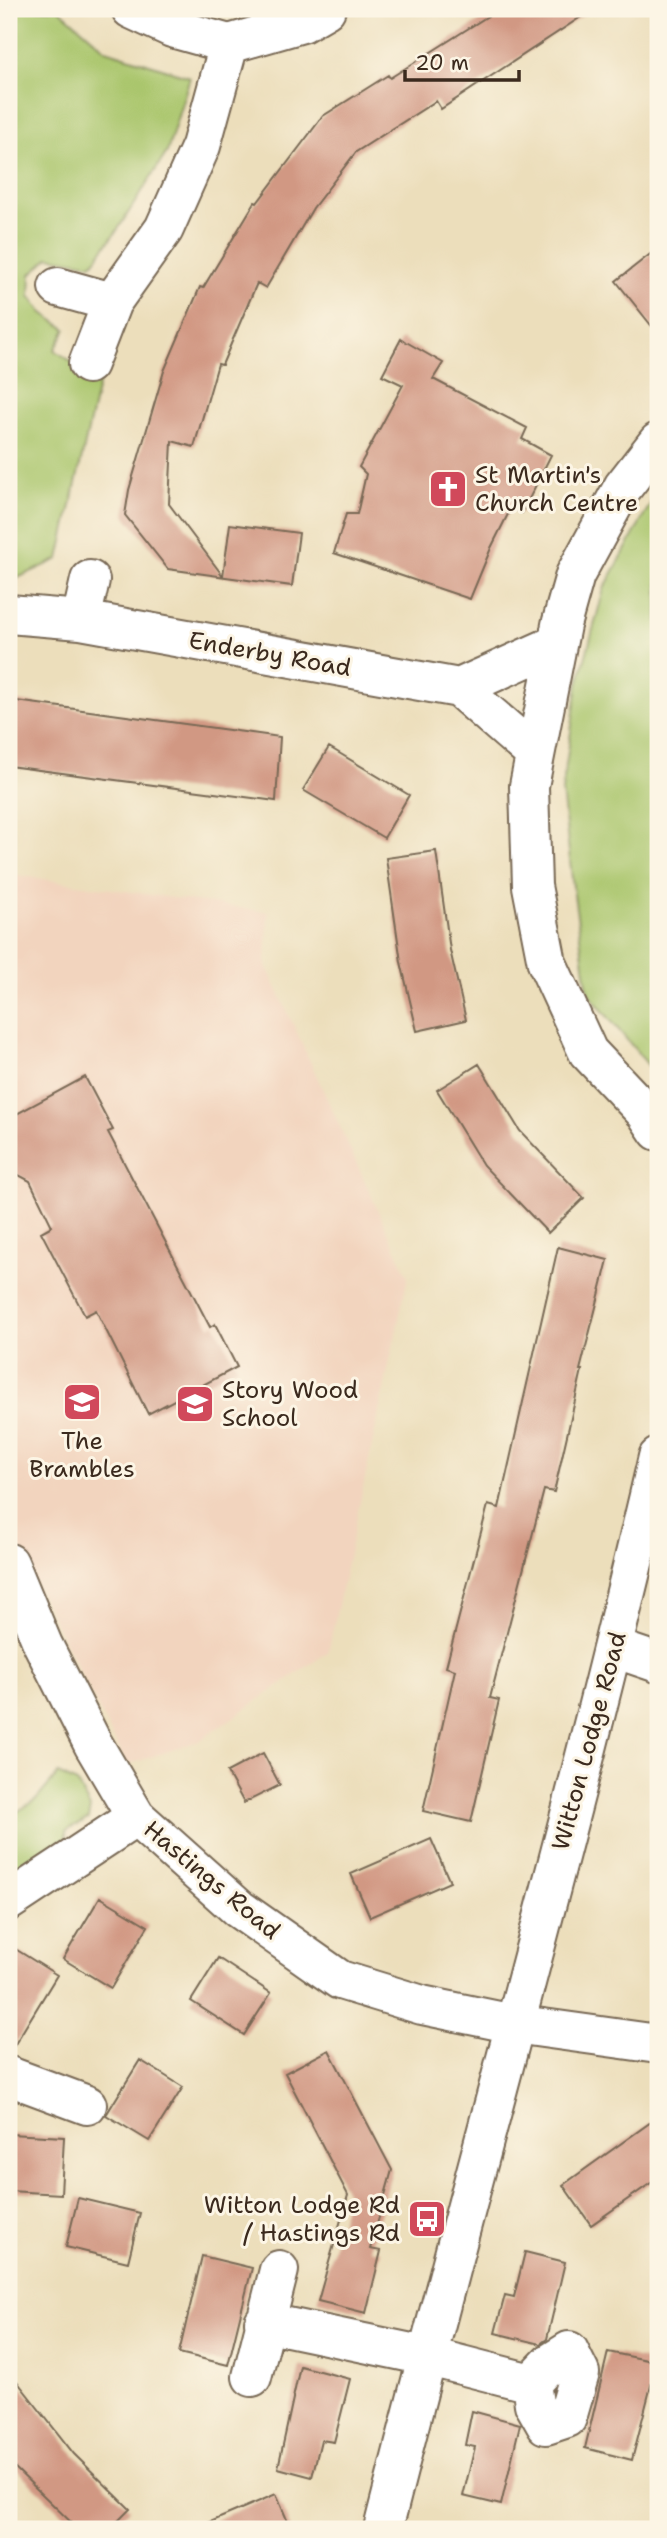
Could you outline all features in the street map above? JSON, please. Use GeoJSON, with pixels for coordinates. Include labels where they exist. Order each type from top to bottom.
{"type":"FeatureCollection","features":[{"type":"Feature","properties":{"kind":"street"},"geometry":{"type":"LineString","coordinates":[[131,9],[172,28],[229,44],[302,23],[326,9]]}},
{"type":"Feature","properties":{"kind":"street"},"geometry":{"type":"LineString","coordinates":[[88,365],[113,302],[164,229],[201,146],[229,44]]}},
{"type":"Feature","properties":{"kind":"street"},"geometry":{"type":"LineString","coordinates":[[58,287],[113,302]]}},
{"type":"Feature","properties":{"kind":"street"},"geometry":{"type":"LineString","coordinates":[[654,1122],[588,1052],[547,964],[533,886],[529,786],[557,643],[575,575],[623,487],[658,442]]}},
{"type":"Feature","properties":{"kind":"street"},"geometry":{"type":"LineString","coordinates":[[81,620],[90,580]]}},
{"type":"Feature","properties":{"kind":"street","name":"Enderby Road"},"geometry":{"type":"LineString","coordinates":[[9,614],[81,620],[459,688]]}},
{"type":"Feature","properties":{"kind":"street"},"geometry":{"type":"LineString","coordinates":[[535,754],[459,688],[557,643]]}},
{"type":"Feature","properties":{"kind":"street","name":"Witton Lodge Road"},"geometry":{"type":"LineString","coordinates":[[383,2529],[426,2356],[614,1648],[658,1457]]}},
{"type":"Feature","properties":{"kind":"street","name":"Hastings Road"},"geometry":{"type":"LineString","coordinates":[[9,1563],[43,1645],[93,1744],[136,1818],[239,1909],[340,1980],[422,2005],[514,2024]]}},
{"type":"Feature","properties":{"kind":"street"},"geometry":{"type":"LineString","coordinates":[[614,1648],[658,1663]]}},
{"type":"Feature","properties":{"kind":"street"},"geometry":{"type":"LineString","coordinates":[[9,1901],[136,1818]]}},
{"type":"Feature","properties":{"kind":"street"},"geometry":{"type":"LineString","coordinates":[[514,2024],[658,2044]]}},
{"type":"Feature","properties":{"kind":"street"},"geometry":{"type":"LineString","coordinates":[[9,2076],[87,2105]]}},
{"type":"Feature","properties":{"kind":"street"},"geometry":{"type":"LineString","coordinates":[[252,2377],[279,2270]]}},
{"type":"Feature","properties":{"kind":"street"},"geometry":{"type":"LineString","coordinates":[[264,2322],[426,2356],[531,2383]]}},
{"type":"Feature","properties":{"kind":"shaded area","name":"Story Wood School"},"geometry":{"type":"Polygon","coordinates":[[[9,874],[268,912],[266,965],[408,1276],[328,1652],[199,1741],[127,1765],[9,1532],[9,874]]]}},
{"type":"Feature","properties":{"kind":"green space"},"geometry":{"type":"Polygon","coordinates":[[[9,9],[59,9],[106,50],[190,77],[167,152],[118,229],[92,264],[49,257],[31,274],[30,296],[43,313],[66,329],[55,350],[99,381],[59,559],[9,582],[9,9]]]}},
{"type":"Feature","properties":{"kind":"green space"},"geometry":{"type":"Polygon","coordinates":[[[658,490],[658,1077],[588,993],[562,791],[578,685],[604,589],[658,490]]]}},
{"type":"Feature","properties":{"kind":"green space"},"geometry":{"type":"Polygon","coordinates":[[[58,1774],[77,1783],[90,1808],[88,1819],[66,1831],[66,1844],[9,1878],[9,1817],[37,1799],[58,1774]]]}},
{"type":"Feature","properties":{"kind":"building"},"geometry":{"type":"Polygon","coordinates":[[[499,9],[593,9],[441,109],[436,101],[356,152],[313,208],[266,288],[257,283],[222,365],[218,364],[194,447],[172,441],[169,504],[223,576],[230,524],[299,533],[292,586],[168,569],[125,515],[129,490],[164,371],[200,287],[203,288],[255,202],[257,203],[323,116],[388,75],[390,78],[499,9]]]}},
{"type":"Feature","properties":{"kind":"building"},"geometry":{"type":"Polygon","coordinates":[[[658,248],[658,334],[616,281],[658,248]]]}},
{"type":"Feature","properties":{"kind":"building","name":"St Martin's Church Centre"},"geometry":{"type":"Polygon","coordinates":[[[401,339],[443,363],[433,379],[527,428],[522,439],[551,455],[522,513],[511,508],[470,599],[334,553],[346,514],[357,514],[366,474],[359,467],[403,385],[382,375],[401,339]]]}},
{"type":"Feature","properties":{"kind":"building"},"geometry":{"type":"Polygon","coordinates":[[[9,700],[280,737],[276,801],[9,766],[9,700]]]}},
{"type":"Feature","properties":{"kind":"building"},"geometry":{"type":"Polygon","coordinates":[[[329,747],[409,795],[384,838],[303,790],[329,747]]]}},
{"type":"Feature","properties":{"kind":"building"},"geometry":{"type":"Polygon","coordinates":[[[436,851],[450,950],[466,1020],[417,1031],[401,962],[386,858],[436,851]]]}},
{"type":"Feature","properties":{"kind":"building"},"geometry":{"type":"Polygon","coordinates":[[[479,1064],[520,1131],[584,1198],[548,1233],[483,1165],[437,1090],[479,1064]]]}},
{"type":"Feature","properties":{"kind":"building","name":"Story Wood School"},"geometry":{"type":"Polygon","coordinates":[[[85,1077],[113,1130],[108,1132],[210,1327],[215,1324],[237,1367],[148,1414],[96,1310],[85,1316],[41,1232],[52,1226],[30,1181],[9,1170],[9,1118],[85,1077]]]}},
{"type":"Feature","properties":{"kind":"building"},"geometry":{"type":"Polygon","coordinates":[[[558,1247],[608,1260],[580,1370],[554,1492],[544,1490],[490,1698],[499,1700],[471,1822],[423,1811],[455,1670],[446,1667],[488,1505],[499,1508],[558,1247]]]}},
{"type":"Feature","properties":{"kind":"building"},"geometry":{"type":"Polygon","coordinates":[[[263,1753],[280,1785],[244,1803],[227,1772],[263,1753]]]}},
{"type":"Feature","properties":{"kind":"building"},"geometry":{"type":"Polygon","coordinates":[[[431,1839],[450,1882],[370,1917],[351,1874],[431,1839]]]}},
{"type":"Feature","properties":{"kind":"building"},"geometry":{"type":"Polygon","coordinates":[[[100,1897],[148,1926],[111,1988],[63,1959],[100,1897]]]}},
{"type":"Feature","properties":{"kind":"building"},"geometry":{"type":"Polygon","coordinates":[[[9,1945],[57,1975],[9,2054],[9,1945]]]}},
{"type":"Feature","properties":{"kind":"building"},"geometry":{"type":"Polygon","coordinates":[[[218,1958],[271,1993],[244,2035],[191,2001],[218,1958]]]}},
{"type":"Feature","properties":{"kind":"building"},"geometry":{"type":"Polygon","coordinates":[[[329,2050],[392,2170],[370,2249],[381,2251],[366,2313],[318,2301],[348,2195],[285,2073],[329,2050]]]}},
{"type":"Feature","properties":{"kind":"building"},"geometry":{"type":"Polygon","coordinates":[[[140,2060],[183,2087],[149,2141],[106,2115],[140,2060]]]}},
{"type":"Feature","properties":{"kind":"building"},"geometry":{"type":"Polygon","coordinates":[[[658,2117],[658,2178],[591,2225],[563,2185],[658,2117]]]}},
{"type":"Feature","properties":{"kind":"building"},"geometry":{"type":"Polygon","coordinates":[[[9,2134],[64,2137],[61,2194],[9,2191],[9,2134]]]}},
{"type":"Feature","properties":{"kind":"building"},"geometry":{"type":"Polygon","coordinates":[[[78,2198],[140,2213],[128,2262],[66,2247],[78,2198]]]}},
{"type":"Feature","properties":{"kind":"building"},"geometry":{"type":"Polygon","coordinates":[[[525,2252],[565,2262],[547,2339],[540,2344],[495,2333],[505,2295],[514,2297],[525,2252]]]}},
{"type":"Feature","properties":{"kind":"building"},"geometry":{"type":"Polygon","coordinates":[[[202,2256],[252,2268],[228,2365],[179,2353],[202,2256]]]}},
{"type":"Feature","properties":{"kind":"building"},"geometry":{"type":"Polygon","coordinates":[[[608,2352],[657,2362],[632,2460],[585,2448],[608,2352]]]}},
{"type":"Feature","properties":{"kind":"building"},"geometry":{"type":"Polygon","coordinates":[[[300,2366],[350,2379],[334,2442],[321,2440],[312,2477],[278,2468],[300,2366]]]}},
{"type":"Feature","properties":{"kind":"building"},"geometry":{"type":"Polygon","coordinates":[[[9,2371],[74,2454],[130,2509],[110,2529],[78,2529],[9,2462],[9,2371]]]}},
{"type":"Feature","properties":{"kind":"building"},"geometry":{"type":"Polygon","coordinates":[[[472,2411],[520,2424],[501,2505],[463,2496],[475,2447],[465,2445],[472,2411]]]}},
{"type":"Feature","properties":{"kind":"building"},"geometry":{"type":"Polygon","coordinates":[[[276,2494],[291,2529],[194,2529],[276,2494]]]}},
{"type":"Feature","properties":{"kind":"place","name":"St Martin's Church Centre"},"geometry":{"type":"Point","coordinates":[448,489]}},
{"type":"Feature","properties":{"kind":"place","name":"The Brambles"},"geometry":{"type":"Point","coordinates":[82,1402]}},
{"type":"Feature","properties":{"kind":"place","name":"Story Wood School"},"geometry":{"type":"Point","coordinates":[195,1404]}},
{"type":"Feature","properties":{"kind":"place","name":"Witton Lodge Rd / Hastings Rd"},"geometry":{"type":"Point","coordinates":[427,2219]}}]}
